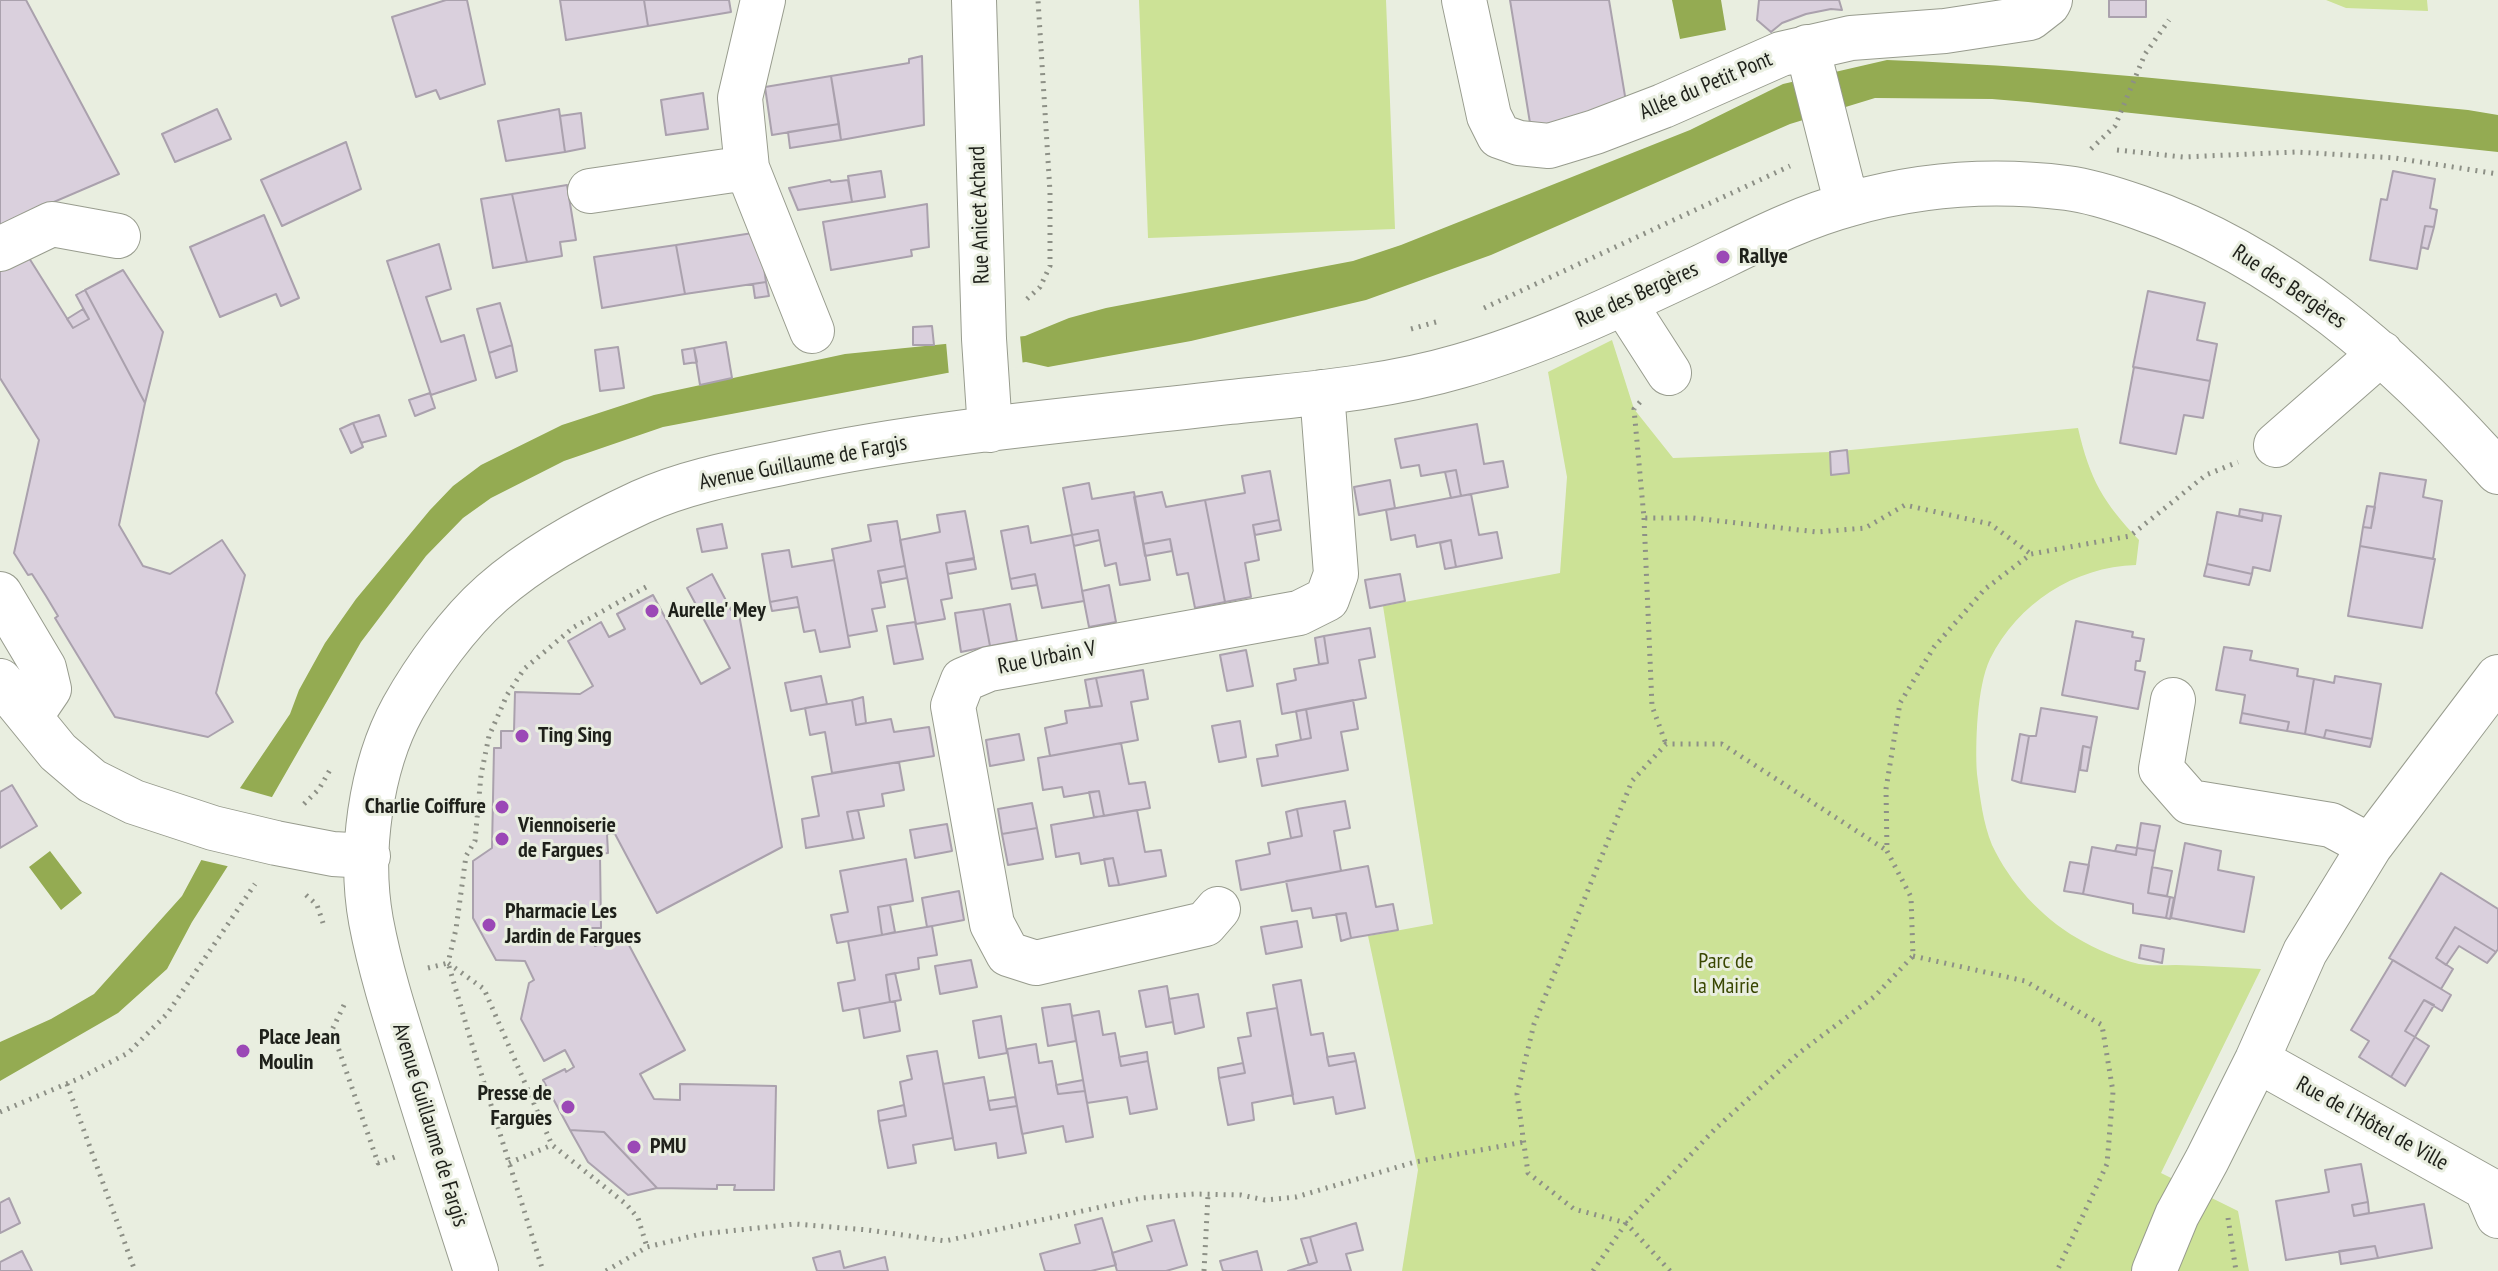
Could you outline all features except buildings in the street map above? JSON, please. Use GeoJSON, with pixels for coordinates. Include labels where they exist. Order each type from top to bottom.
{"type":"FeatureCollection","features":[{"type":"Feature","properties":{"kind":"street"},"geometry":{"type":"LineString","coordinates":[[763,0],[740,98],[747,168],[812,331]]}},
{"type":"Feature","properties":{"kind":"street","name":"Rue Anicet Achard"},"geometry":{"type":"LineString","coordinates":[[974,0],[984,356],[990,430]]}},
{"type":"Feature","properties":{"kind":"street","name":"Allée du Petit Pont"},"geometry":{"type":"LineString","coordinates":[[1464,0],[1489,116],[1499,136],[1519,143],[1549,146],[1663,106],[1781,54],[1809,59],[1851,38],[1945,31],[2030,18],[2050,0]]}},
{"type":"Feature","properties":{"kind":"street"},"geometry":{"type":"LineString","coordinates":[[1809,59],[1847,205]]}},
{"type":"Feature","properties":{"kind":"street"},"geometry":{"type":"LineString","coordinates":[[590,191],[747,168]]}},
{"type":"Feature","properties":{"kind":"street","name":"Rue des Bergères"},"geometry":{"type":"LineString","coordinates":[[990,430],[1394,383],[1463,365],[1541,338],[1624,303],[1790,224],[1847,205],[1893,194],[1959,185],[2016,184],[2074,189],[2115,199],[2205,233],[2248,258],[2337,317],[2381,353],[2471,441],[2498,472]]}},
{"type":"Feature","properties":{"kind":"street"},"geometry":{"type":"LineString","coordinates":[[0,249],[52,224],[118,236]]}},
{"type":"Feature","properties":{"kind":"street"},"geometry":{"type":"LineString","coordinates":[[1624,303],[1669,373]]}},
{"type":"Feature","properties":{"kind":"street"},"geometry":{"type":"LineString","coordinates":[[2276,445],[2381,353]]}},
{"type":"Feature","properties":{"kind":"street","name":"Rue Urbain V"},"geometry":{"type":"LineString","coordinates":[[1218,909],[1205,924],[1036,963],[1008,954],[992,924],[953,706],[963,680],[989,669],[1299,613],[1327,599],[1336,574],[1322,392]]}},
{"type":"Feature","properties":{"kind":"street","name":"Avenue Guillaume de Fargis"},"geometry":{"type":"LineString","coordinates":[[476,1271],[384,979],[369,913],[371,805],[378,768],[401,711],[447,642],[490,595],[546,552],[645,500],[720,476],[844,450],[990,430]]}},
{"type":"Feature","properties":{"kind":"street"},"geometry":{"type":"LineString","coordinates":[[0,594],[44,668],[49,689],[30,717]]}},
{"type":"Feature","properties":{"kind":"street"},"geometry":{"type":"LineString","coordinates":[[2154,1271],[2177,1215],[2257,1060],[2305,952],[2370,846],[2498,677]]}},
{"type":"Feature","properties":{"kind":"street"},"geometry":{"type":"LineString","coordinates":[[0,681],[58,752],[92,781],[134,802],[233,833],[333,854],[368,856]]}},
{"type":"Feature","properties":{"kind":"street"},"geometry":{"type":"LineString","coordinates":[[2173,700],[2161,769],[2190,802],[2331,825],[2370,846]]}},
{"type":"Feature","properties":{"kind":"street","name":"Rue de l'Hôtel de Ville"},"geometry":{"type":"LineString","coordinates":[[2257,1060],[2494,1192]]}},
{"type":"Feature","properties":{"kind":"path"},"geometry":{"type":"LineString","coordinates":[[1019,305],[1040,287],[1050,266],[1050,192],[1038,0]]}},
{"type":"Feature","properties":{"kind":"path"},"geometry":{"type":"LineString","coordinates":[[2092,147],[2115,126],[2145,54],[2169,20]]}},
{"type":"Feature","properties":{"kind":"path"},"geometry":{"type":"LineString","coordinates":[[1666,744],[1652,706],[1644,518],[1634,409],[1669,373]]}},
{"type":"Feature","properties":{"kind":"path"},"geometry":{"type":"LineString","coordinates":[[1593,1271],[1626,1223],[1715,1129],[1799,1053],[1875,996],[1913,956],[1911,897],[1887,851],[1886,789],[1900,703],[1934,647],[1985,589],[2031,554],[2130,536],[2206,475],[2276,445]]}},
{"type":"Feature","properties":{"kind":"path"},"geometry":{"type":"LineString","coordinates":[[1644,518],[1693,518],[1817,532],[1865,528],[1905,505],[1990,524],[2031,554]]}},
{"type":"Feature","properties":{"kind":"path"},"geometry":{"type":"LineString","coordinates":[[543,1271],[448,963],[466,856],[475,841],[481,775],[489,736],[507,695],[524,669],[574,627],[646,587]]}},
{"type":"Feature","properties":{"kind":"path"},"geometry":{"type":"LineString","coordinates":[[1670,1271],[1626,1223],[1574,1209],[1528,1173],[1517,1094],[1534,1024],[1632,781],[1666,744],[1722,744],[1887,851]]}},
{"type":"Feature","properties":{"kind":"path"},"geometry":{"type":"LineString","coordinates":[[1913,956],[2025,981],[2102,1025],[2113,1092],[2107,1164],[2057,1271]]}},
{"type":"Feature","properties":{"kind":"path"},"geometry":{"type":"LineString","coordinates":[[384,979],[448,963],[484,989],[552,1145],[626,1204],[638,1218],[647,1247]]}},
{"type":"Feature","properties":{"kind":"path"},"geometry":{"type":"LineString","coordinates":[[344,1004],[332,1030],[378,1163],[407,1153]]}},
{"type":"Feature","properties":{"kind":"path"},"geometry":{"type":"LineString","coordinates":[[67,1083],[135,1271]]}},
{"type":"Feature","properties":{"kind":"path"},"geometry":{"type":"LineString","coordinates":[[606,1271],[647,1247],[701,1234],[795,1224],[945,1241],[1142,1198],[1241,1195],[1265,1200],[1296,1197],[1415,1162],[1524,1142]]}},
{"type":"Feature","properties":{"kind":"path"},"geometry":{"type":"LineString","coordinates":[[509,1163],[552,1145]]}},
{"type":"Feature","properties":{"kind":"path"},"geometry":{"type":"LineString","coordinates":[[1204,1271],[1208,1195]]}},
{"type":"Feature","properties":{"kind":"green space"},"geometry":{"type":"Polygon","coordinates":[[[1139,0],[1386,0],[1395,229],[1148,238],[1139,0]]]}},
{"type":"Feature","properties":{"kind":"green space"},"geometry":{"type":"Polygon","coordinates":[[[2326,0],[2427,0],[2428,11],[2346,8],[2326,0]]]}},
{"type":"Feature","properties":{"kind":"green space","name":"Parc de la Mairie"},"geometry":{"type":"Polygon","coordinates":[[[1612,340],[1634,409],[1673,458],[1830,452],[2078,428],[2093,476],[2107,502],[2139,540],[2136,565],[2091,573],[2050,592],[2032,605],[2002,639],[1990,659],[1980,699],[1976,762],[1982,810],[1992,845],[2017,886],[2051,920],[2084,942],[2139,964],[2261,969],[2161,1173],[2238,1211],[2249,1271],[1402,1271],[1418,1170],[1368,936],[1433,924],[1383,606],[1560,573],[1567,477],[1548,372],[1612,340]]]}},
{"type":"Feature","properties":{"kind":"shaded area"},"geometry":{"type":"Polygon","coordinates":[[[1672,0],[1721,0],[1726,30],[1680,39],[1672,0]]]}},
{"type":"Feature","properties":{"kind":"shaded area"},"geometry":{"type":"Polygon","coordinates":[[[1887,60],[2105,74],[2468,110],[2498,115],[2498,152],[2028,102],[1875,98],[1790,124],[1491,255],[1366,300],[1191,341],[1048,367],[1026,362],[947,373],[663,427],[564,461],[491,498],[463,518],[426,556],[361,642],[272,797],[192,922],[167,969],[118,1013],[0,1081],[0,1042],[51,1019],[94,994],[182,896],[240,788],[290,714],[299,690],[325,643],[356,599],[430,510],[453,486],[481,465],[562,425],[654,395],[845,354],[1025,336],[1069,318],[1106,308],[1353,261],[1401,245],[1690,130],[1783,84],[1887,60]]]}},
{"type":"Feature","properties":{"kind":"shaded area"},"geometry":{"type":"Polygon","coordinates":[[[50,851],[82,893],[61,910],[29,867],[50,851]]]}},
{"type":"Feature","properties":{"kind":"pier"},"geometry":{"type":"Polygon","coordinates":[[[1020,335],[1023,367],[949,376],[946,342],[1020,335]]]}},
{"type":"Feature","properties":{"kind":"pier"},"geometry":{"type":"Polygon","coordinates":[[[236,787],[275,798],[231,867],[197,859],[236,787]]]}},
{"type":"Feature","properties":{"kind":"place","name":"Rallye"},"geometry":{"type":"Point","coordinates":[1723,257]}},
{"type":"Feature","properties":{"kind":"place","name":"Aurelle' Mey"},"geometry":{"type":"Point","coordinates":[652,611]}},
{"type":"Feature","properties":{"kind":"place","name":"Ting Sing"},"geometry":{"type":"Point","coordinates":[522,736]}},
{"type":"Feature","properties":{"kind":"place","name":"Charlie Coiffure"},"geometry":{"type":"Point","coordinates":[502,807]}},
{"type":"Feature","properties":{"kind":"place","name":"Viennoiserie de Fargues"},"geometry":{"type":"Point","coordinates":[502,839]}},
{"type":"Feature","properties":{"kind":"place","name":"Pharmacie Les Jardin de Fargues"},"geometry":{"type":"Point","coordinates":[489,925]}},
{"type":"Feature","properties":{"kind":"place","name":"Place Jean Moulin"},"geometry":{"type":"Point","coordinates":[243,1051]}},
{"type":"Feature","properties":{"kind":"place","name":"Presse de Fargues"},"geometry":{"type":"Point","coordinates":[568,1107]}},
{"type":"Feature","properties":{"kind":"place","name":"PMU"},"geometry":{"type":"Point","coordinates":[634,1147]}}]}
